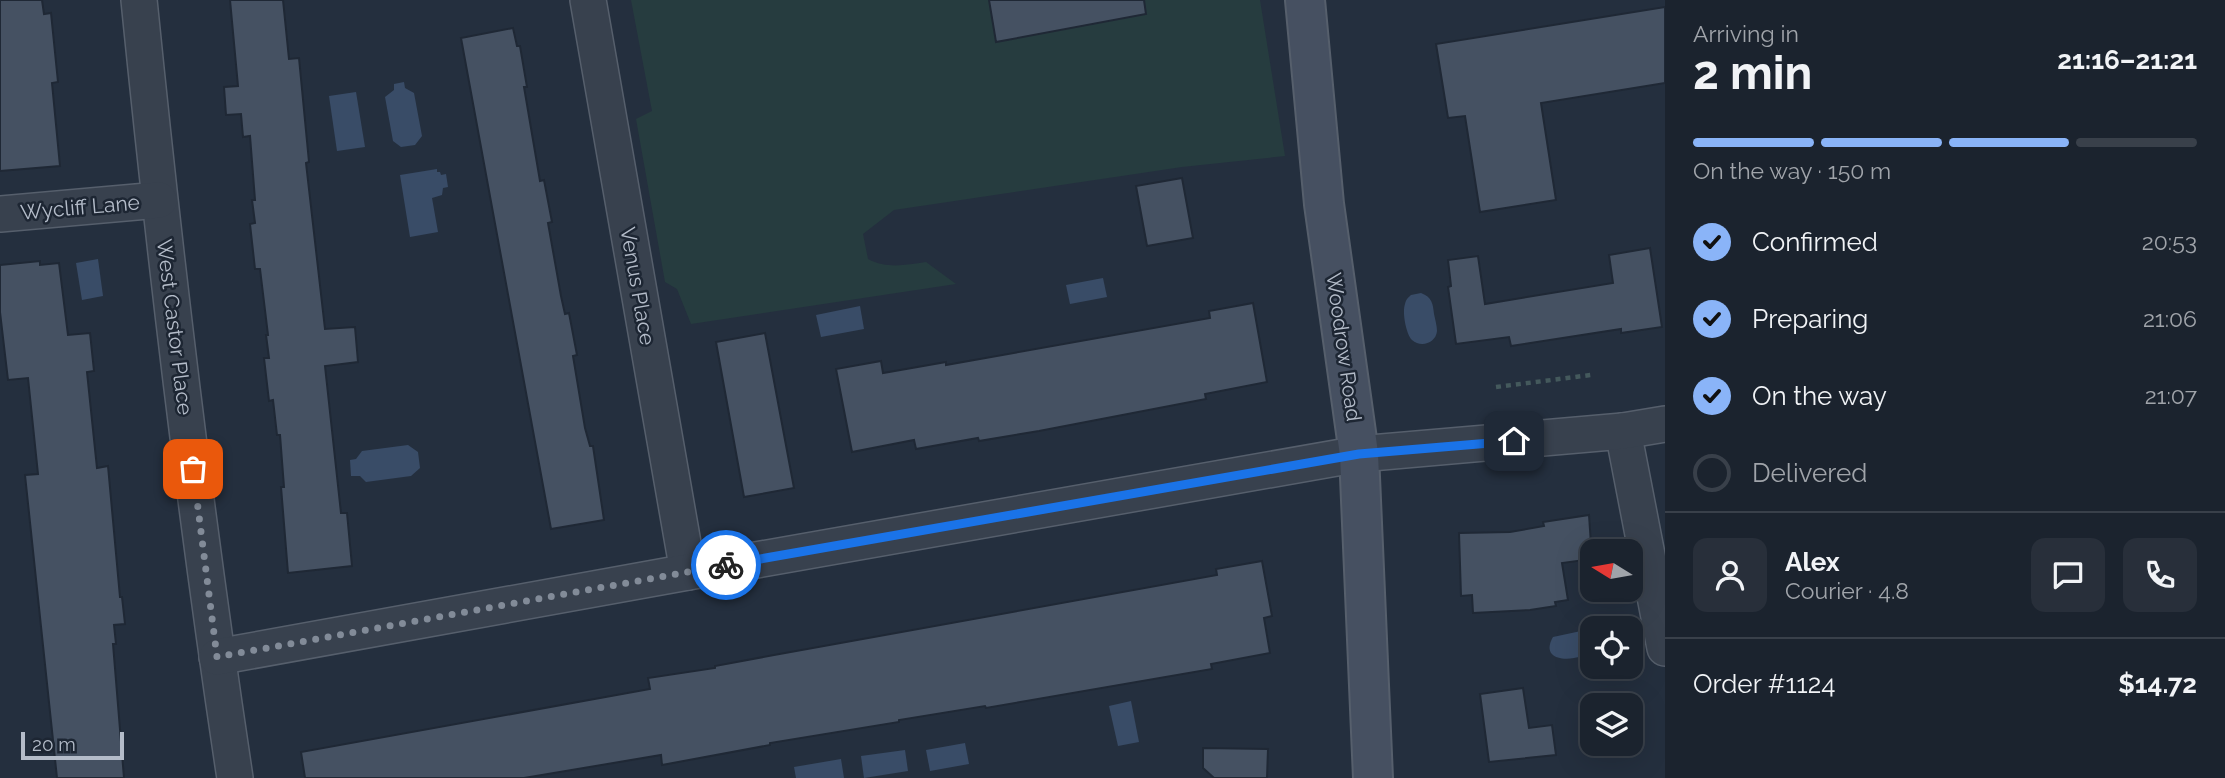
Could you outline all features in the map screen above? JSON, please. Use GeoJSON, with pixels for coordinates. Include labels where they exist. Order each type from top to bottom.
{"type":"FeatureCollection","features":[{"type":"Feature","properties":{"kind":"street","name":"West Castor Place"},"geometry":{"type":"LineString","coordinates":[[139,0],[159,200],[235,778]]}},
{"type":"Feature","properties":{"kind":"street","name":"Venus Place"},"geometry":{"type":"LineString","coordinates":[[588,0],[688,572]]}},
{"type":"Feature","properties":{"kind":"street","name":"Woodrow Road"},"geometry":{"type":"LineString","coordinates":[[1305,0],[1324,204],[1359,454],[1373,778]]}},
{"type":"Feature","properties":{"kind":"street","name":"Wycliff Lane"},"geometry":{"type":"LineString","coordinates":[[0,214],[159,200]]}},
{"type":"Feature","properties":{"kind":"street"},"geometry":{"type":"LineString","coordinates":[[217,657],[1359,454],[1623,431],[1665,424]]}},
{"type":"Feature","properties":{"kind":"street"},"geometry":{"type":"LineString","coordinates":[[1623,431],[1665,648]]}},
{"type":"Feature","properties":{"kind":"path"},"geometry":{"type":"LineString","coordinates":[[1496,387],[1591,375]]}},
{"type":"Feature","properties":{"kind":"green space"},"geometry":{"type":"Polygon","coordinates":[[[631,0],[1260,0],[1285,156],[1182,167],[894,210],[863,234],[868,259],[889,265],[926,262],[956,284],[691,324],[677,289],[665,282],[636,119],[652,111],[631,0]]]}},
{"type":"Feature","properties":{"kind":"water"},"geometry":{"type":"Polygon","coordinates":[[[404,82],[405,88],[414,93],[422,136],[415,145],[401,147],[393,141],[385,97],[394,90],[394,84],[404,82]]]}},
{"type":"Feature","properties":{"kind":"water"},"geometry":{"type":"Polygon","coordinates":[[[356,92],[365,147],[337,151],[329,96],[356,92]]]}},
{"type":"Feature","properties":{"kind":"water"},"geometry":{"type":"Polygon","coordinates":[[[437,169],[441,175],[446,174],[448,187],[443,188],[442,195],[432,198],[438,232],[410,237],[400,175],[437,169]]]}},
{"type":"Feature","properties":{"kind":"water"},"geometry":{"type":"Polygon","coordinates":[[[98,259],[103,296],[82,300],[76,263],[98,259]]]}},
{"type":"Feature","properties":{"kind":"water"},"geometry":{"type":"Polygon","coordinates":[[[1103,278],[1107,297],[1070,304],[1066,285],[1103,278]]]}},
{"type":"Feature","properties":{"kind":"water"},"geometry":{"type":"Polygon","coordinates":[[[1421,293],[1431,301],[1437,329],[1434,339],[1424,344],[1410,337],[1404,312],[1408,298],[1421,293]]]}},
{"type":"Feature","properties":{"kind":"water"},"geometry":{"type":"Polygon","coordinates":[[[860,306],[864,329],[821,337],[816,315],[860,306]]]}},
{"type":"Feature","properties":{"kind":"water"},"geometry":{"type":"Polygon","coordinates":[[[408,445],[418,452],[420,468],[411,476],[366,482],[360,476],[351,476],[350,460],[356,459],[362,451],[408,445]]]}},
{"type":"Feature","properties":{"kind":"water"},"geometry":{"type":"Polygon","coordinates":[[[1580,631],[1580,657],[1571,659],[1555,657],[1550,646],[1553,637],[1580,631]]]}},
{"type":"Feature","properties":{"kind":"water"},"geometry":{"type":"Polygon","coordinates":[[[1131,701],[1139,742],[1118,746],[1109,706],[1131,701]]]}},
{"type":"Feature","properties":{"kind":"water"},"geometry":{"type":"Polygon","coordinates":[[[965,743],[969,764],[930,771],[926,750],[965,743]]]}},
{"type":"Feature","properties":{"kind":"water"},"geometry":{"type":"Polygon","coordinates":[[[905,750],[908,771],[864,778],[861,756],[905,750]]]}},
{"type":"Feature","properties":{"kind":"water"},"geometry":{"type":"Polygon","coordinates":[[[841,759],[844,778],[796,778],[794,767],[841,759]]]}},
{"type":"Feature","properties":{"kind":"building"},"geometry":{"type":"Polygon","coordinates":[[[0,0],[42,0],[44,14],[51,13],[58,82],[52,83],[60,166],[0,171],[0,0]]]}},
{"type":"Feature","properties":{"kind":"building"},"geometry":{"type":"Polygon","coordinates":[[[230,0],[283,0],[289,59],[299,58],[309,162],[306,163],[325,329],[355,327],[358,362],[325,366],[341,513],[347,513],[352,566],[288,573],[280,435],[277,435],[273,400],[269,401],[264,358],[269,358],[268,335],[260,269],[255,269],[250,224],[255,223],[252,200],[255,200],[250,136],[243,137],[241,114],[226,115],[224,87],[238,86],[230,0]]]}},
{"type":"Feature","properties":{"kind":"building"},"geometry":{"type":"Polygon","coordinates":[[[989,0],[1144,0],[1146,14],[996,42],[989,0]]]}},
{"type":"Feature","properties":{"kind":"building"},"geometry":{"type":"Polygon","coordinates":[[[1665,7],[1665,83],[1541,103],[1556,200],[1480,212],[1465,116],[1448,118],[1436,44],[1665,7]]]}},
{"type":"Feature","properties":{"kind":"building"},"geometry":{"type":"Polygon","coordinates":[[[513,28],[517,46],[520,46],[540,181],[544,180],[552,222],[548,223],[561,296],[565,314],[569,313],[577,355],[573,356],[585,428],[590,446],[593,446],[604,520],[551,529],[461,38],[513,28]]]}},
{"type":"Feature","properties":{"kind":"building"},"geometry":{"type":"Polygon","coordinates":[[[1182,178],[1193,238],[1147,246],[1136,186],[1182,178]]]}},
{"type":"Feature","properties":{"kind":"building"},"geometry":{"type":"Polygon","coordinates":[[[1650,248],[1662,327],[1621,333],[1621,329],[1511,346],[1509,337],[1456,344],[1448,287],[1451,286],[1448,260],[1478,256],[1485,304],[1613,283],[1609,255],[1650,248]]]}},
{"type":"Feature","properties":{"kind":"building"},"geometry":{"type":"Polygon","coordinates":[[[40,261],[40,265],[59,263],[68,335],[90,333],[94,371],[87,372],[97,468],[108,466],[125,624],[114,625],[116,644],[113,644],[124,778],[57,778],[25,475],[38,474],[28,378],[8,380],[0,312],[0,265],[40,261]]]}},
{"type":"Feature","properties":{"kind":"building"},"geometry":{"type":"Polygon","coordinates":[[[1253,303],[1267,382],[1205,394],[1206,399],[1039,431],[916,449],[914,440],[852,452],[836,369],[881,361],[883,373],[946,362],[946,365],[1210,318],[1209,311],[1253,303]]]}},
{"type":"Feature","properties":{"kind":"building"},"geometry":{"type":"Polygon","coordinates":[[[765,333],[794,488],[744,497],[716,342],[765,333]]]}},
{"type":"Feature","properties":{"kind":"building"},"geometry":{"type":"Polygon","coordinates":[[[1589,515],[1591,539],[1580,539],[1580,561],[1562,563],[1568,600],[1555,602],[1556,606],[1530,610],[1473,613],[1472,595],[1461,596],[1459,533],[1510,532],[1544,526],[1543,522],[1589,515]]]}},
{"type":"Feature","properties":{"kind":"building"},"geometry":{"type":"Polygon","coordinates":[[[1262,561],[1272,616],[1264,618],[1270,653],[1211,664],[1212,669],[986,708],[985,706],[899,720],[662,765],[661,755],[524,778],[305,778],[301,752],[650,689],[648,678],[1217,575],[1216,569],[1262,561]]]}},
{"type":"Feature","properties":{"kind":"building"},"geometry":{"type":"Polygon","coordinates":[[[1523,688],[1529,728],[1552,725],[1556,755],[1489,762],[1480,694],[1523,688]]]}},
{"type":"Feature","properties":{"kind":"building"},"geometry":{"type":"Polygon","coordinates":[[[1203,748],[1268,749],[1267,778],[1214,778],[1203,768],[1203,748]]]}},
{"type":"Feature","properties":{"kind":"way so far"},"geometry":{"type":"LineString","coordinates":[[193,469],[217,657],[726,565]]}},
{"type":"Feature","properties":{"kind":"route"},"geometry":{"type":"LineString","coordinates":[[726,565],[1359,454],[1514,441]]}}]}
